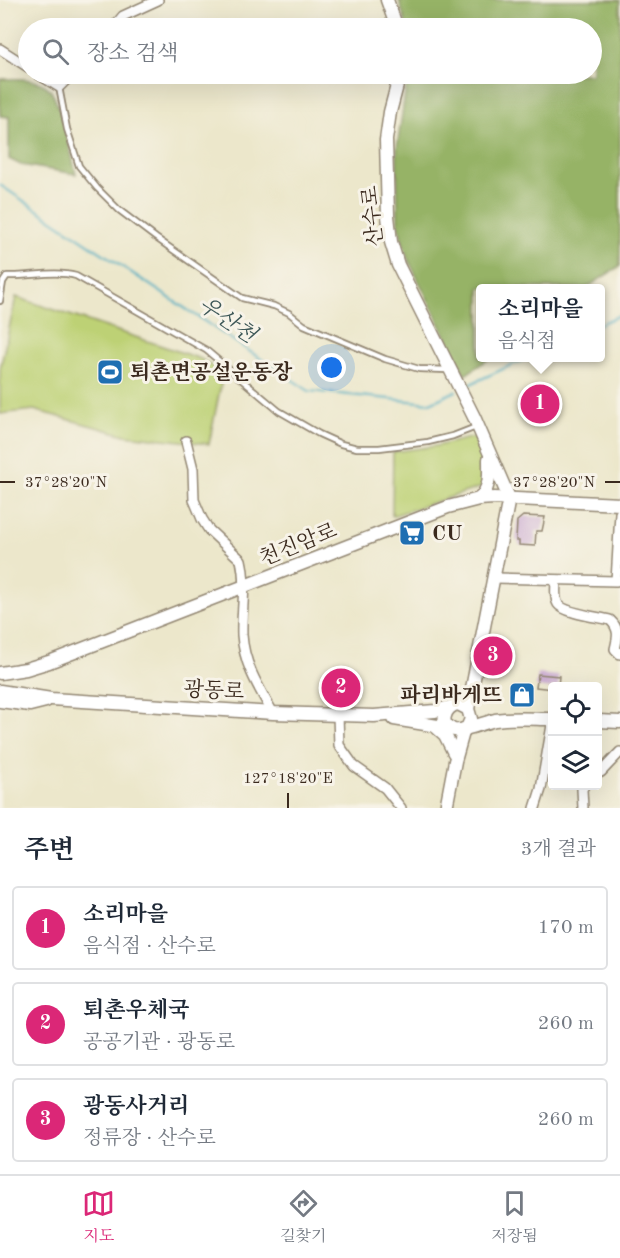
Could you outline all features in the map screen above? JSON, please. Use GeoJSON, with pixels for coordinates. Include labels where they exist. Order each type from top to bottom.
{"type":"FeatureCollection","features":[{"type":"Feature","properties":{"kind":"main road"},"geometry":{"type":"LineString","coordinates":[[387,0],[393,18]]}},
{"type":"Feature","properties":{"kind":"main road","name":"산수로"},"geometry":{"type":"LineString","coordinates":[[397,84],[386,140],[391,242],[398,265],[476,422]]}},
{"type":"Feature","properties":{"kind":"main road"},"geometry":{"type":"LineString","coordinates":[[446,808],[458,729],[471,719],[469,710],[472,684],[495,578],[509,498],[476,422]]}},
{"type":"Feature","properties":{"kind":"main road"},"geometry":{"type":"LineString","coordinates":[[479,499],[486,493],[488,486],[489,452]]}},
{"type":"Feature","properties":{"kind":"main road","name":"천진암로"},"geometry":{"type":"LineString","coordinates":[[0,673],[26,669],[243,587],[425,514],[479,499],[509,498],[620,504]]}},
{"type":"Feature","properties":{"kind":"main road"},"geometry":{"type":"LineString","coordinates":[[21,695],[18,682],[26,669]]}},
{"type":"Feature","properties":{"kind":"main road"},"geometry":{"type":"LineString","coordinates":[[458,729],[444,717],[472,684]]}},
{"type":"Feature","properties":{"kind":"main road"},"geometry":{"type":"LineString","coordinates":[[0,691],[51,699]]}},
{"type":"Feature","properties":{"kind":"main road"},"geometry":{"type":"LineString","coordinates":[[0,701],[30,705],[51,699]]}},
{"type":"Feature","properties":{"kind":"main road","name":"광동로"},"geometry":{"type":"LineString","coordinates":[[51,699],[273,713],[374,716]]}},
{"type":"Feature","properties":{"kind":"main road"},"geometry":{"type":"LineString","coordinates":[[374,716],[435,711],[462,705],[469,710],[498,720]]}},
{"type":"Feature","properties":{"kind":"main road"},"geometry":{"type":"LineString","coordinates":[[374,716],[458,729],[498,720],[548,719]]}},
{"type":"Feature","properties":{"kind":"main road"},"geometry":{"type":"LineString","coordinates":[[602,721],[620,722]]}},
{"type":"Feature","properties":{"kind":"main road"},"geometry":{"type":"LineString","coordinates":[[434,726],[445,735],[454,757]]}},
{"type":"Feature","properties":{"kind":"street"},"geometry":{"type":"LineString","coordinates":[[121,18],[158,0]]}},
{"type":"Feature","properties":{"kind":"street"},"geometry":{"type":"LineString","coordinates":[[0,49],[18,61]]}},
{"type":"Feature","properties":{"kind":"street"},"geometry":{"type":"LineString","coordinates":[[54,84],[59,87],[62,84]]}},
{"type":"Feature","properties":{"kind":"street"},"geometry":{"type":"LineString","coordinates":[[186,441],[193,469],[194,500],[208,530],[241,560],[242,636],[245,654],[250,672],[273,713]]}},
{"type":"Feature","properties":{"kind":"street"},"geometry":{"type":"LineString","coordinates":[[495,578],[616,581],[620,513]]}},
{"type":"Feature","properties":{"kind":"street"},"geometry":{"type":"LineString","coordinates":[[555,580],[556,600],[564,610],[610,620],[615,625],[618,633],[615,649],[620,654]]}},
{"type":"Feature","properties":{"kind":"street"},"geometry":{"type":"LineString","coordinates":[[338,715],[339,745],[354,766],[385,788],[401,808]]}},
{"type":"Feature","properties":{"kind":"street"},"geometry":{"type":"LineString","coordinates":[[535,808],[541,789],[550,736]]}},
{"type":"Feature","properties":{"kind":"street"},"geometry":{"type":"LineString","coordinates":[[602,771],[620,752]]}},
{"type":"Feature","properties":{"kind":"street"},"geometry":{"type":"LineString","coordinates":[[582,790],[582,808]]}},
{"type":"Feature","properties":{"kind":"lane"},"geometry":{"type":"LineString","coordinates":[[59,87],[67,129],[79,166],[119,210],[156,238],[242,298],[274,306],[304,325],[385,358],[419,369],[452,375]]}},
{"type":"Feature","properties":{"kind":"lane"},"geometry":{"type":"LineString","coordinates":[[0,301],[3,282],[7,276],[64,273],[76,276],[206,350],[253,391],[301,424],[341,444],[357,448],[379,448],[428,442],[453,436],[476,422]]}},
{"type":"Feature","properties":{"kind":"green space"},"geometry":{"type":"Polygon","coordinates":[[[399,0],[620,0],[620,266],[592,284],[476,284],[476,362],[484,362],[465,375],[407,257],[398,225],[397,147],[406,84],[602,84],[602,18],[404,18],[399,0]]]}},
{"type":"Feature","properties":{"kind":"green space"},"geometry":{"type":"Polygon","coordinates":[[[0,79],[18,79],[18,84],[46,86],[56,100],[76,174],[21,165],[9,159],[9,117],[0,116],[0,79]]]}},
{"type":"Feature","properties":{"kind":"green space","name":"퇴촌면공설운동장"},"geometry":{"type":"Polygon","coordinates":[[[16,297],[201,359],[223,374],[209,444],[125,435],[34,410],[0,414],[0,369],[16,297]]]}},
{"type":"Feature","properties":{"kind":"green space"},"geometry":{"type":"Polygon","coordinates":[[[474,437],[484,456],[482,487],[392,516],[393,452],[436,446],[474,437]]]}},
{"type":"Feature","properties":{"kind":"building"},"geometry":{"type":"Polygon","coordinates":[[[523,516],[545,517],[542,531],[536,531],[535,546],[519,545],[519,541],[516,541],[517,521],[523,516]]]}},
{"type":"Feature","properties":{"kind":"building"},"geometry":{"type":"Polygon","coordinates":[[[538,674],[559,676],[558,682],[548,682],[548,688],[536,687],[538,674]]]}},
{"type":"Feature","properties":{"kind":"building"},"geometry":{"type":"Polygon","coordinates":[[[332,677],[352,678],[351,699],[330,697],[332,677]]]}},
{"type":"Feature","properties":{"kind":"waterway","name":"우산천"},"geometry":{"type":"LineString","coordinates":[[0,185],[309,391],[430,403],[456,391]]}},
{"type":"Feature","properties":{"kind":"waterway","name":"우산천"},"geometry":{"type":"LineString","coordinates":[[605,322],[620,315]]}},
{"type":"Feature","properties":{"kind":"waterway","name":"우산천"},"geometry":{"type":"LineString","coordinates":[[464,387],[518,362]]}},
{"type":"Feature","properties":{"kind":"place","name":"퇴촌면공설운동장"},"geometry":{"type":"Point","coordinates":[110,372]}},
{"type":"Feature","properties":{"kind":"place","name":"소리마을"},"geometry":{"type":"Point","coordinates":[540,404]}},
{"type":"Feature","properties":{"kind":"place","name":"CU"},"geometry":{"type":"Point","coordinates":[412,533]}},
{"type":"Feature","properties":{"kind":"place","name":"광동사거리"},"geometry":{"type":"Point","coordinates":[493,656]}},
{"type":"Feature","properties":{"kind":"place","name":"퇴촌우체국"},"geometry":{"type":"Point","coordinates":[341,688]}},
{"type":"Feature","properties":{"kind":"place","name":"파리바게뜨"},"geometry":{"type":"Point","coordinates":[522,695]}}]}
